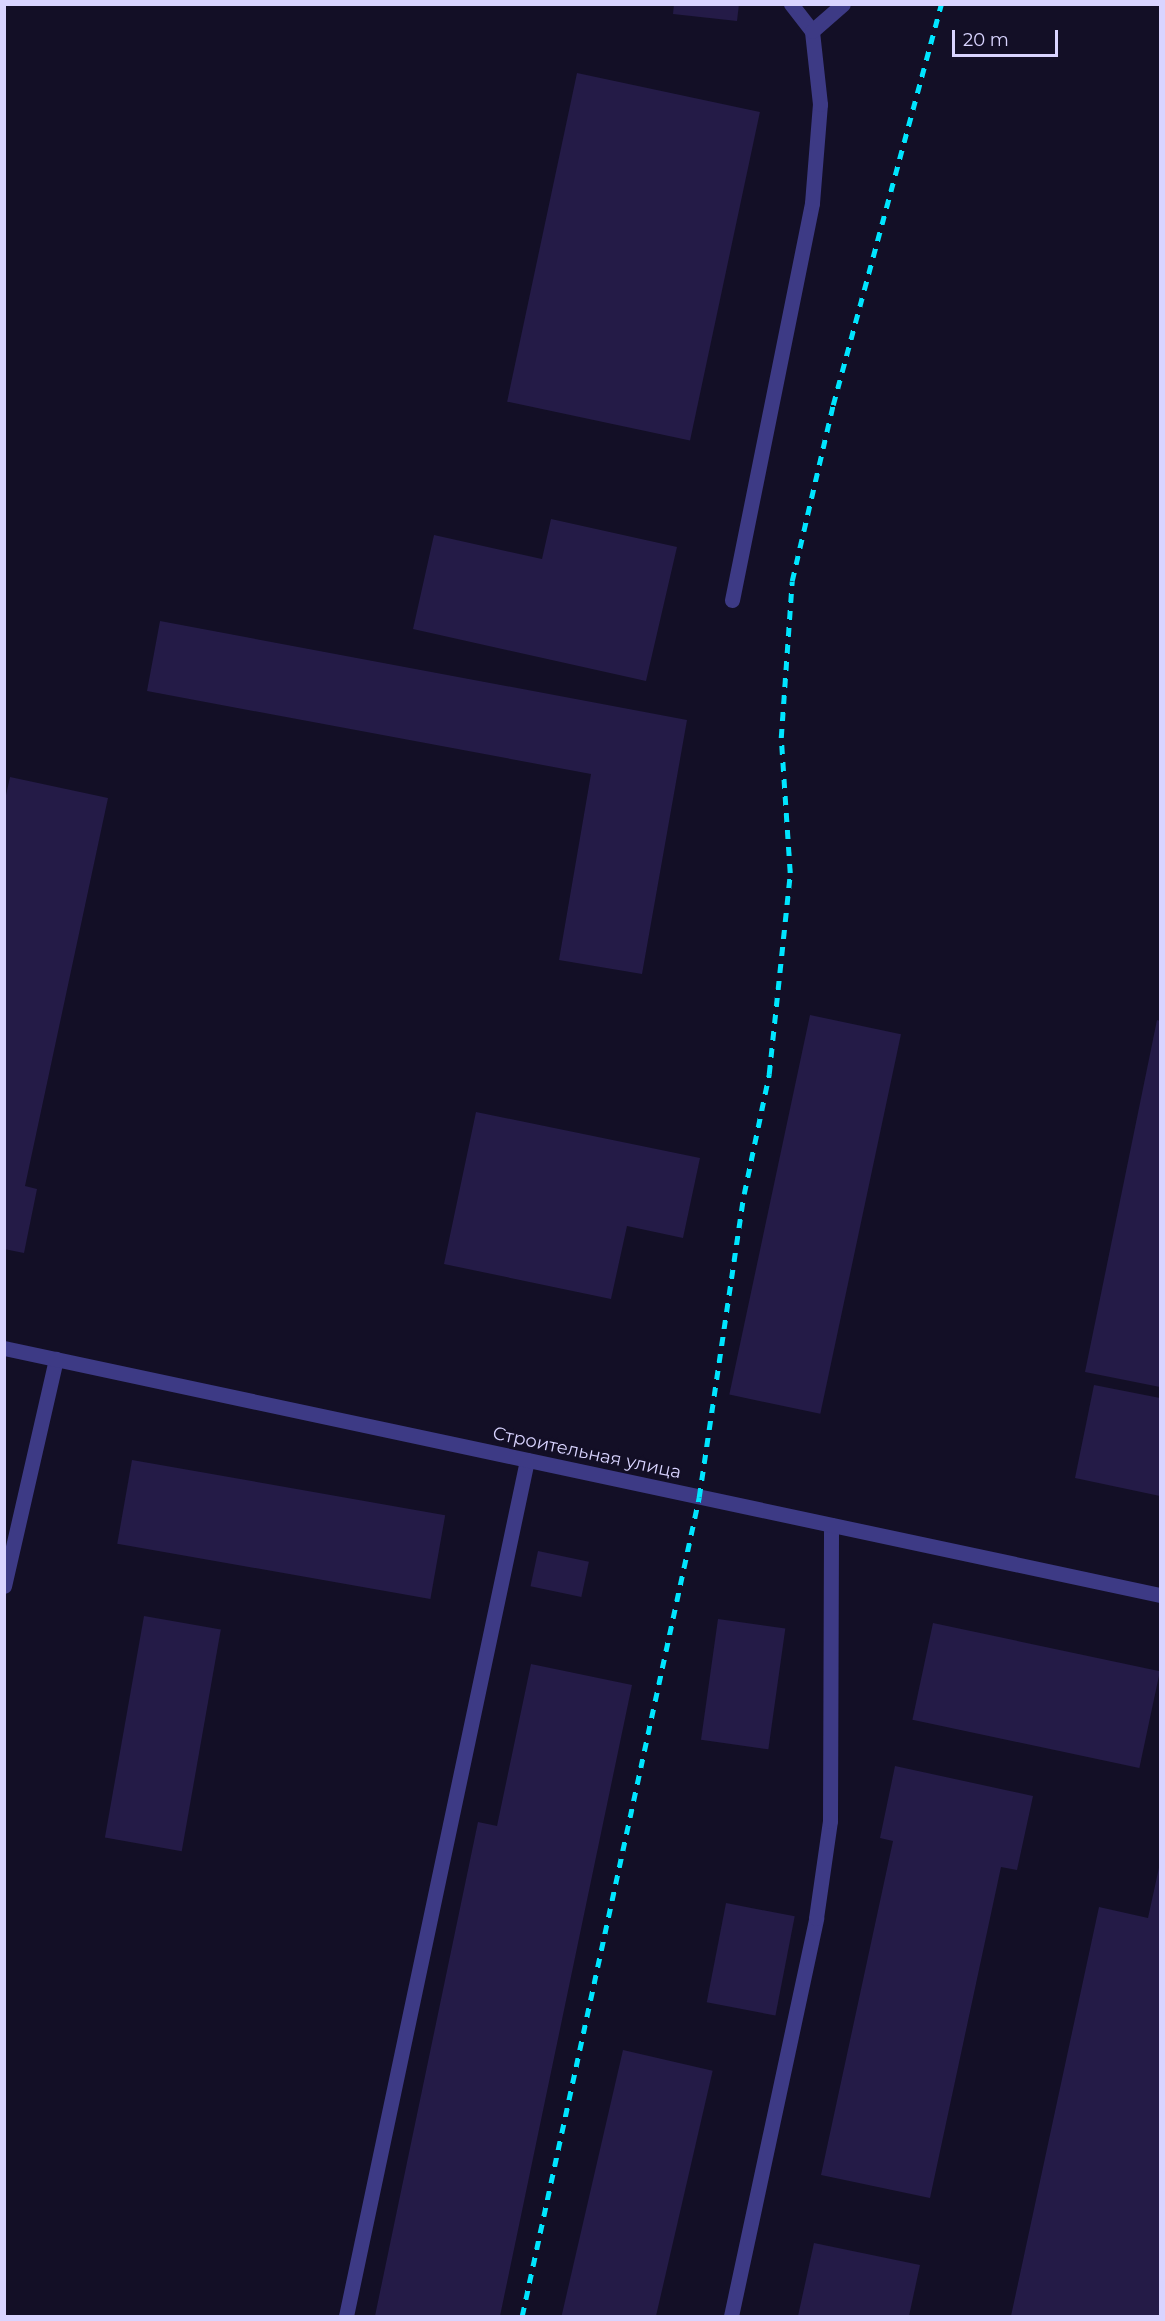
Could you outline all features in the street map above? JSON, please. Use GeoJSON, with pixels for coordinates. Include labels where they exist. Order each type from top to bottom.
{"type":"FeatureCollection","features":[{"type":"Feature","properties":{"kind":"street"},"geometry":{"type":"LineString","coordinates":[[732,600],[812,202],[819,104],[812,31],[791,4]]}},
{"type":"Feature","properties":{"kind":"street"},"geometry":{"type":"LineString","coordinates":[[812,31],[843,4]]}},
{"type":"Feature","properties":{"kind":"street","name":"Строительная улица"},"geometry":{"type":"LineString","coordinates":[[4,1348],[1161,1595]]}},
{"type":"Feature","properties":{"kind":"street"},"geometry":{"type":"LineString","coordinates":[[4,1586],[56,1359]]}},
{"type":"Feature","properties":{"kind":"street"},"geometry":{"type":"LineString","coordinates":[[346,2316],[527,1460]]}},
{"type":"Feature","properties":{"kind":"street"},"geometry":{"type":"LineString","coordinates":[[731,2316],[816,1918],[830,1821],[831,1525]]}},
{"type":"Feature","properties":{"kind":"building"},"geometry":{"type":"Polygon","coordinates":[[[674,4],[739,4],[737,21],[673,14],[674,4]]]}},
{"type":"Feature","properties":{"kind":"building"},"geometry":{"type":"Polygon","coordinates":[[[577,73],[760,112],[690,441],[507,402],[577,73]]]}},
{"type":"Feature","properties":{"kind":"building"},"geometry":{"type":"Polygon","coordinates":[[[551,519],[677,547],[646,681],[413,629],[434,535],[542,559],[551,519]]]}},
{"type":"Feature","properties":{"kind":"building"},"geometry":{"type":"Polygon","coordinates":[[[160,621],[687,720],[642,974],[559,960],[591,774],[147,691],[160,621]]]}},
{"type":"Feature","properties":{"kind":"building"},"geometry":{"type":"Polygon","coordinates":[[[10,777],[108,798],[25,1186],[37,1189],[24,1253],[4,1249],[4,804],[10,777]]]}},
{"type":"Feature","properties":{"kind":"building"},"geometry":{"type":"Polygon","coordinates":[[[810,1015],[901,1034],[820,1414],[729,1395],[810,1015]]]}},
{"type":"Feature","properties":{"kind":"building"},"geometry":{"type":"Polygon","coordinates":[[[1157,1020],[1160,1021],[1160,1387],[1085,1372],[1157,1020]]]}},
{"type":"Feature","properties":{"kind":"building"},"geometry":{"type":"Polygon","coordinates":[[[476,1112],[700,1158],[683,1238],[627,1226],[611,1299],[444,1264],[476,1112]]]}},
{"type":"Feature","properties":{"kind":"building"},"geometry":{"type":"Polygon","coordinates":[[[1094,1385],[1160,1398],[1160,1496],[1075,1478],[1094,1385]]]}},
{"type":"Feature","properties":{"kind":"building"},"geometry":{"type":"Polygon","coordinates":[[[132,1460],[445,1515],[430,1599],[117,1544],[132,1460]]]}},
{"type":"Feature","properties":{"kind":"building"},"geometry":{"type":"Polygon","coordinates":[[[538,1551],[589,1562],[581,1597],[531,1586],[538,1551]]]}},
{"type":"Feature","properties":{"kind":"building"},"geometry":{"type":"Polygon","coordinates":[[[144,1616],[221,1630],[182,1851],[105,1838],[144,1616]]]}},
{"type":"Feature","properties":{"kind":"building"},"geometry":{"type":"Polygon","coordinates":[[[718,1619],[785,1628],[768,1749],[701,1740],[718,1619]]]}},
{"type":"Feature","properties":{"kind":"building"},"geometry":{"type":"Polygon","coordinates":[[[933,1623],[1160,1671],[1139,1768],[912,1720],[933,1623]]]}},
{"type":"Feature","properties":{"kind":"building"},"geometry":{"type":"Polygon","coordinates":[[[531,1664],[632,1685],[500,2316],[375,2316],[478,1822],[497,1826],[531,1664]]]}},
{"type":"Feature","properties":{"kind":"building"},"geometry":{"type":"Polygon","coordinates":[[[895,1766],[1033,1796],[1017,1870],[1001,1867],[930,2198],[821,2175],[893,1841],[880,1838],[895,1766]]]}},
{"type":"Feature","properties":{"kind":"building"},"geometry":{"type":"Polygon","coordinates":[[[1160,1863],[1160,2316],[1011,2316],[1099,1907],[1148,1918],[1160,1863]]]}},
{"type":"Feature","properties":{"kind":"building"},"geometry":{"type":"Polygon","coordinates":[[[726,1903],[795,1916],[775,2016],[707,2002],[726,1903]]]}},
{"type":"Feature","properties":{"kind":"building"},"geometry":{"type":"Polygon","coordinates":[[[623,2050],[713,2071],[656,2316],[562,2316],[623,2050]]]}},
{"type":"Feature","properties":{"kind":"building"},"geometry":{"type":"Polygon","coordinates":[[[814,2243],[920,2265],[909,2316],[798,2316],[814,2243]]]}},
{"type":"Feature","properties":{"kind":"railway"},"geometry":{"type":"LineString","coordinates":[[522,2316],[699,1497],[744,1194],[769,1074],[790,873],[781,738],[792,581],[833,405],[941,4]]}}]}
